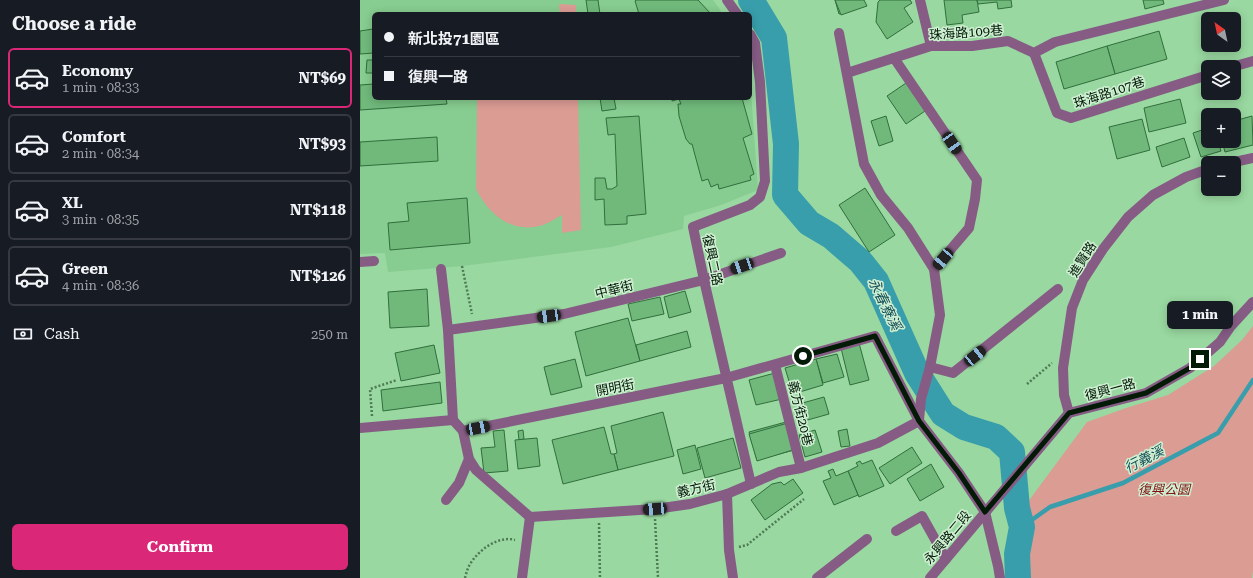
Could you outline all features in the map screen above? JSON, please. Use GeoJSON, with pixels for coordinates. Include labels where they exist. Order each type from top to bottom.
{"type":"FeatureCollection","features":[{"type":"Feature","properties":{"kind":"street"},"geometry":{"type":"LineString","coordinates":[[727,0],[736,12]]}},
{"type":"Feature","properties":{"kind":"street"},"geometry":{"type":"LineString","coordinates":[[920,0],[930,46]]}},
{"type":"Feature","properties":{"kind":"street"},"geometry":{"type":"LineString","coordinates":[[1034,53],[1055,42],[1224,0]]}},
{"type":"Feature","properties":{"kind":"street"},"geometry":{"type":"LineString","coordinates":[[839,33],[864,164],[881,195],[908,228],[934,269],[940,315],[930,368],[921,399],[919,421],[959,473],[985,512],[1000,578]]}},
{"type":"Feature","properties":{"kind":"street","name":"復興二路"},"geometry":{"type":"LineString","coordinates":[[751,484],[693,227],[750,205],[760,197],[765,181],[760,82],[755,43],[752,38]]}},
{"type":"Feature","properties":{"kind":"street","name":"珠海路109巷"},"geometry":{"type":"LineString","coordinates":[[847,73],[930,46],[972,46],[1008,41],[1034,53]]}},
{"type":"Feature","properties":{"kind":"street","name":"珠海路107巷"},"geometry":{"type":"LineString","coordinates":[[1034,53],[1057,113],[1071,118],[1201,77]]}},
{"type":"Feature","properties":{"kind":"street"},"geometry":{"type":"LineString","coordinates":[[894,58],[977,180],[969,228],[934,269]]}},
{"type":"Feature","properties":{"kind":"street"},"geometry":{"type":"LineString","coordinates":[[1241,64],[1253,61]]}},
{"type":"Feature","properties":{"kind":"street"},"geometry":{"type":"LineString","coordinates":[[1241,161],[1253,158]]}},
{"type":"Feature","properties":{"kind":"street","name":"進賢路"},"geometry":{"type":"LineString","coordinates":[[1069,413],[1064,395],[1063,368],[1072,308],[1083,280],[1103,249],[1128,217],[1153,195],[1186,177],[1201,172]]}},
{"type":"Feature","properties":{"kind":"street","name":"中華街"},"geometry":{"type":"LineString","coordinates":[[448,330],[564,314],[704,280],[781,253]]}},
{"type":"Feature","properties":{"kind":"street"},"geometry":{"type":"LineString","coordinates":[[360,262],[374,261]]}},
{"type":"Feature","properties":{"kind":"street"},"geometry":{"type":"LineString","coordinates":[[441,269],[448,330],[453,420],[463,431],[469,459],[476,470],[530,517],[522,578]]}},
{"type":"Feature","properties":{"kind":"street"},"geometry":{"type":"LineString","coordinates":[[930,368],[953,373],[1058,289]]}},
{"type":"Feature","properties":{"kind":"street","name":"復興一路"},"geometry":{"type":"LineString","coordinates":[[1069,413],[1146,393],[1184,371],[1220,342],[1231,326],[1253,302]]}},
{"type":"Feature","properties":{"kind":"street","name":"開明街"},"geometry":{"type":"LineString","coordinates":[[463,431],[726,378],[875,336],[919,421]]}},
{"type":"Feature","properties":{"kind":"street","name":"義方街20巷"},"geometry":{"type":"LineString","coordinates":[[775,364],[802,468]]}},
{"type":"Feature","properties":{"kind":"street"},"geometry":{"type":"LineString","coordinates":[[985,512],[1069,413]]}},
{"type":"Feature","properties":{"kind":"street"},"geometry":{"type":"LineString","coordinates":[[360,428],[453,420]]}},
{"type":"Feature","properties":{"kind":"street","name":"義方街"},"geometry":{"type":"LineString","coordinates":[[530,517],[655,509],[690,504],[726,494],[779,472],[802,468],[878,443],[919,421]]}},
{"type":"Feature","properties":{"kind":"street"},"geometry":{"type":"LineString","coordinates":[[446,500],[459,483],[469,459]]}},
{"type":"Feature","properties":{"kind":"street"},"geometry":{"type":"LineString","coordinates":[[726,494],[729,550],[733,578]]}},
{"type":"Feature","properties":{"kind":"street","name":"永興路二段"},"geometry":{"type":"LineString","coordinates":[[930,578],[985,512]]}},
{"type":"Feature","properties":{"kind":"street"},"geometry":{"type":"LineString","coordinates":[[896,530],[922,516],[946,558]]}},
{"type":"Feature","properties":{"kind":"street"},"geometry":{"type":"LineString","coordinates":[[816,578],[867,539]]}},
{"type":"Feature","properties":{"kind":"path"},"geometry":{"type":"LineString","coordinates":[[462,266],[472,313]]}},
{"type":"Feature","properties":{"kind":"path"},"geometry":{"type":"LineString","coordinates":[[1027,384],[1066,350]]}},
{"type":"Feature","properties":{"kind":"path"},"geometry":{"type":"LineString","coordinates":[[373,427],[370,389],[397,380]]}},
{"type":"Feature","properties":{"kind":"path"},"geometry":{"type":"LineString","coordinates":[[729,550],[746,545],[804,499]]}},
{"type":"Feature","properties":{"kind":"path"},"geometry":{"type":"LineString","coordinates":[[655,509],[658,578]]}},
{"type":"Feature","properties":{"kind":"path"},"geometry":{"type":"LineString","coordinates":[[599,513],[600,578]]}},
{"type":"Feature","properties":{"kind":"path"},"geometry":{"type":"LineString","coordinates":[[465,578],[469,566],[481,551],[495,542],[512,539],[527,543]]}},
{"type":"Feature","properties":{"kind":"shaded area"},"geometry":{"type":"Polygon","coordinates":[[[360,0],[713,0],[722,12],[372,12],[372,100],[752,100],[758,190],[721,205],[684,216],[683,229],[611,247],[462,266],[388,272],[385,253],[360,254],[360,0]]]}},
{"type":"Feature","properties":{"kind":"green space"},"geometry":{"type":"Polygon","coordinates":[[[559,4],[576,5],[576,12],[560,12],[559,4]]]}},
{"type":"Feature","properties":{"kind":"green space"},"geometry":{"type":"Polygon","coordinates":[[[477,100],[578,100],[581,230],[562,233],[562,215],[543,225],[521,227],[512,225],[495,215],[476,189],[477,100]]]}},
{"type":"Feature","properties":{"kind":"green space","name":"復興公園"},"geometry":{"type":"Polygon","coordinates":[[[1253,326],[1252,578],[1027,578],[1019,514],[1087,422],[1168,395],[1214,366],[1242,340],[1253,326]]]}},
{"type":"Feature","properties":{"kind":"building"},"geometry":{"type":"Polygon","coordinates":[[[586,0],[598,0],[600,12],[588,12],[586,0]]]}},
{"type":"Feature","properties":{"kind":"building"},"geometry":{"type":"Polygon","coordinates":[[[698,0],[709,12],[638,12],[635,1],[698,0]]]}},
{"type":"Feature","properties":{"kind":"building"},"geometry":{"type":"Polygon","coordinates":[[[835,0],[860,0],[862,6],[839,14],[835,0]]]}},
{"type":"Feature","properties":{"kind":"building"},"geometry":{"type":"Polygon","coordinates":[[[835,0],[864,0],[867,6],[841,15],[835,0]]]}},
{"type":"Feature","properties":{"kind":"building"},"geometry":{"type":"Polygon","coordinates":[[[880,0],[910,0],[912,3],[904,8],[913,22],[887,39],[876,22],[878,2],[880,0]]]}},
{"type":"Feature","properties":{"kind":"building"},"geometry":{"type":"Polygon","coordinates":[[[944,0],[977,0],[979,12],[962,15],[963,23],[947,25],[944,0]]]}},
{"type":"Feature","properties":{"kind":"building"},"geometry":{"type":"Polygon","coordinates":[[[977,0],[1011,0],[1012,7],[998,9],[997,2],[978,4],[977,0]]]}},
{"type":"Feature","properties":{"kind":"building"},"geometry":{"type":"Polygon","coordinates":[[[1143,0],[1163,0],[1164,4],[1145,9],[1143,0]]]}},
{"type":"Feature","properties":{"kind":"building"},"geometry":{"type":"Polygon","coordinates":[[[372,29],[372,53],[360,54],[360,31],[372,29]]]}},
{"type":"Feature","properties":{"kind":"building"},"geometry":{"type":"Polygon","coordinates":[[[1159,31],[1167,59],[1115,74],[1107,46],[1159,31]]]}},
{"type":"Feature","properties":{"kind":"building"},"geometry":{"type":"Polygon","coordinates":[[[1107,46],[1115,74],[1064,89],[1056,62],[1107,46]]]}},
{"type":"Feature","properties":{"kind":"building"},"geometry":{"type":"Polygon","coordinates":[[[367,60],[372,60],[372,73],[366,73],[367,60]]]}},
{"type":"Feature","properties":{"kind":"building"},"geometry":{"type":"Polygon","coordinates":[[[909,81],[928,109],[906,124],[887,96],[909,81]]]}},
{"type":"Feature","properties":{"kind":"building"},"geometry":{"type":"Polygon","coordinates":[[[372,84],[372,100],[446,100],[447,104],[360,110],[360,85],[372,84]]]}},
{"type":"Feature","properties":{"kind":"building"},"geometry":{"type":"Polygon","coordinates":[[[1180,99],[1186,123],[1149,132],[1144,108],[1180,99]]]}},
{"type":"Feature","properties":{"kind":"building"},"geometry":{"type":"Polygon","coordinates":[[[600,100],[614,100],[616,109],[602,111],[600,100]]]}},
{"type":"Feature","properties":{"kind":"building"},"geometry":{"type":"Polygon","coordinates":[[[679,100],[743,100],[752,134],[743,138],[754,174],[750,176],[751,180],[719,189],[718,184],[711,187],[708,179],[702,181],[692,144],[690,144],[686,139],[679,116],[678,104],[681,104],[679,100]]]}},
{"type":"Feature","properties":{"kind":"building"},"geometry":{"type":"Polygon","coordinates":[[[639,116],[646,214],[627,216],[627,224],[605,225],[604,199],[595,200],[595,178],[605,178],[607,189],[612,189],[617,186],[615,134],[608,135],[606,118],[639,116]]]}},
{"type":"Feature","properties":{"kind":"building"},"geometry":{"type":"Polygon","coordinates":[[[886,116],[893,141],[879,146],[871,121],[886,116]]]}},
{"type":"Feature","properties":{"kind":"building"},"geometry":{"type":"Polygon","coordinates":[[[1252,116],[1253,145],[1241,148],[1241,119],[1252,116]]]}},
{"type":"Feature","properties":{"kind":"building"},"geometry":{"type":"Polygon","coordinates":[[[1142,119],[1150,150],[1117,159],[1109,127],[1142,119]]]}},
{"type":"Feature","properties":{"kind":"building"},"geometry":{"type":"Polygon","coordinates":[[[1201,130],[1201,148],[1220,148],[1221,151],[1201,157],[1193,133],[1201,130]]]}},
{"type":"Feature","properties":{"kind":"building"},"geometry":{"type":"Polygon","coordinates":[[[437,137],[438,161],[360,166],[360,142],[437,137]]]}},
{"type":"Feature","properties":{"kind":"building"},"geometry":{"type":"Polygon","coordinates":[[[1184,138],[1190,157],[1162,167],[1156,147],[1184,138]]]}},
{"type":"Feature","properties":{"kind":"building"},"geometry":{"type":"Polygon","coordinates":[[[1224,148],[1241,148],[1225,152],[1224,148]]]}},
{"type":"Feature","properties":{"kind":"building"},"geometry":{"type":"Polygon","coordinates":[[[865,188],[895,235],[869,252],[839,205],[865,188]]]}},
{"type":"Feature","properties":{"kind":"building"},"geometry":{"type":"Polygon","coordinates":[[[467,198],[470,243],[390,250],[388,223],[409,221],[407,203],[467,198]]]}},
{"type":"Feature","properties":{"kind":"building"},"geometry":{"type":"Polygon","coordinates":[[[427,289],[429,326],[390,328],[388,292],[427,289]]]}},
{"type":"Feature","properties":{"kind":"building"},"geometry":{"type":"Polygon","coordinates":[[[685,291],[691,312],[669,318],[664,297],[685,291]]]}},
{"type":"Feature","properties":{"kind":"building"},"geometry":{"type":"Polygon","coordinates":[[[660,297],[664,314],[632,321],[628,304],[660,297]]]}},
{"type":"Feature","properties":{"kind":"building"},"geometry":{"type":"Polygon","coordinates":[[[628,318],[640,361],[586,376],[575,332],[628,318]]]}},
{"type":"Feature","properties":{"kind":"building"},"geometry":{"type":"Polygon","coordinates":[[[687,331],[691,347],[640,361],[636,345],[687,331]]]}},
{"type":"Feature","properties":{"kind":"building"},"geometry":{"type":"Polygon","coordinates":[[[859,343],[869,380],[850,385],[841,348],[859,343]]]}},
{"type":"Feature","properties":{"kind":"building"},"geometry":{"type":"Polygon","coordinates":[[[434,345],[440,373],[401,381],[395,353],[434,345]]]}},
{"type":"Feature","properties":{"kind":"building"},"geometry":{"type":"Polygon","coordinates":[[[837,354],[844,377],[823,383],[816,359],[837,354]]]}},
{"type":"Feature","properties":{"kind":"building"},"geometry":{"type":"Polygon","coordinates":[[[575,359],[582,387],[551,395],[544,367],[575,359]]]}},
{"type":"Feature","properties":{"kind":"building"},"geometry":{"type":"Polygon","coordinates":[[[816,359],[823,385],[793,394],[785,368],[816,359]]]}},
{"type":"Feature","properties":{"kind":"building"},"geometry":{"type":"Polygon","coordinates":[[[775,373],[782,399],[756,405],[749,380],[775,373]]]}},
{"type":"Feature","properties":{"kind":"building"},"geometry":{"type":"Polygon","coordinates":[[[440,382],[442,403],[383,411],[381,390],[440,382]]]}},
{"type":"Feature","properties":{"kind":"building"},"geometry":{"type":"Polygon","coordinates":[[[824,397],[829,414],[804,421],[799,404],[824,397]]]}},
{"type":"Feature","properties":{"kind":"building"},"geometry":{"type":"Polygon","coordinates":[[[663,412],[674,456],[618,470],[614,454],[617,453],[611,426],[663,412]]]}},
{"type":"Feature","properties":{"kind":"building"},"geometry":{"type":"Polygon","coordinates":[[[786,422],[794,450],[757,460],[749,432],[786,422]]]}},
{"type":"Feature","properties":{"kind":"building"},"geometry":{"type":"Polygon","coordinates":[[[788,423],[796,449],[757,461],[749,434],[788,423]]]}},
{"type":"Feature","properties":{"kind":"building"},"geometry":{"type":"Polygon","coordinates":[[[604,427],[611,454],[614,454],[618,470],[563,484],[552,440],[604,427]]]}},
{"type":"Feature","properties":{"kind":"building"},"geometry":{"type":"Polygon","coordinates":[[[847,429],[850,446],[841,447],[838,431],[847,429]]]}},
{"type":"Feature","properties":{"kind":"building"},"geometry":{"type":"Polygon","coordinates":[[[504,430],[508,471],[484,473],[481,448],[495,447],[493,431],[504,430]]]}},
{"type":"Feature","properties":{"kind":"building"},"geometry":{"type":"Polygon","coordinates":[[[523,430],[524,439],[519,440],[518,431],[523,430]]]}},
{"type":"Feature","properties":{"kind":"building"},"geometry":{"type":"Polygon","coordinates":[[[815,430],[822,452],[805,457],[799,435],[815,430]]]}},
{"type":"Feature","properties":{"kind":"building"},"geometry":{"type":"Polygon","coordinates":[[[537,438],[540,466],[518,469],[515,440],[537,438]]]}},
{"type":"Feature","properties":{"kind":"building"},"geometry":{"type":"Polygon","coordinates":[[[733,438],[741,468],[705,478],[697,448],[733,438]]]}},
{"type":"Feature","properties":{"kind":"building"},"geometry":{"type":"Polygon","coordinates":[[[695,445],[701,469],[683,474],[677,450],[695,445]]]}},
{"type":"Feature","properties":{"kind":"building"},"geometry":{"type":"Polygon","coordinates":[[[912,447],[922,463],[890,484],[879,468],[912,447]]]}},
{"type":"Feature","properties":{"kind":"building"},"geometry":{"type":"Polygon","coordinates":[[[872,460],[884,486],[859,497],[848,471],[858,466],[856,463],[860,461],[862,464],[872,460]]]}},
{"type":"Feature","properties":{"kind":"building"},"geometry":{"type":"Polygon","coordinates":[[[931,464],[944,487],[920,501],[907,479],[931,464]]]}},
{"type":"Feature","properties":{"kind":"building"},"geometry":{"type":"Polygon","coordinates":[[[833,469],[836,476],[848,471],[858,495],[834,505],[823,481],[831,478],[828,471],[833,469]]]}},
{"type":"Feature","properties":{"kind":"building"},"geometry":{"type":"Polygon","coordinates":[[[793,479],[803,493],[765,520],[751,500],[772,484],[781,482],[784,485],[793,479]]]}},
{"type":"Feature","properties":{"kind":"waterway","name":"永春寮溪"},"geometry":{"type":"LineString","coordinates":[[751,0],[774,38],[786,144],[785,195],[809,223],[831,236],[860,261],[876,281],[917,373],[943,414],[964,427],[996,437],[1012,452],[1017,508],[1022,527],[1017,554],[1018,578]]}},
{"type":"Feature","properties":{"kind":"waterway","name":"行義溪"},"geometry":{"type":"LineString","coordinates":[[1022,527],[1050,507],[1123,483],[1218,433],[1253,380]]}},
{"type":"Feature","properties":{"kind":"route"},"geometry":{"type":"LineString","coordinates":[[803,356],[875,336],[919,421],[959,473],[985,512],[1069,413],[1146,393],[1190,368],[1200,359]]}}]}
